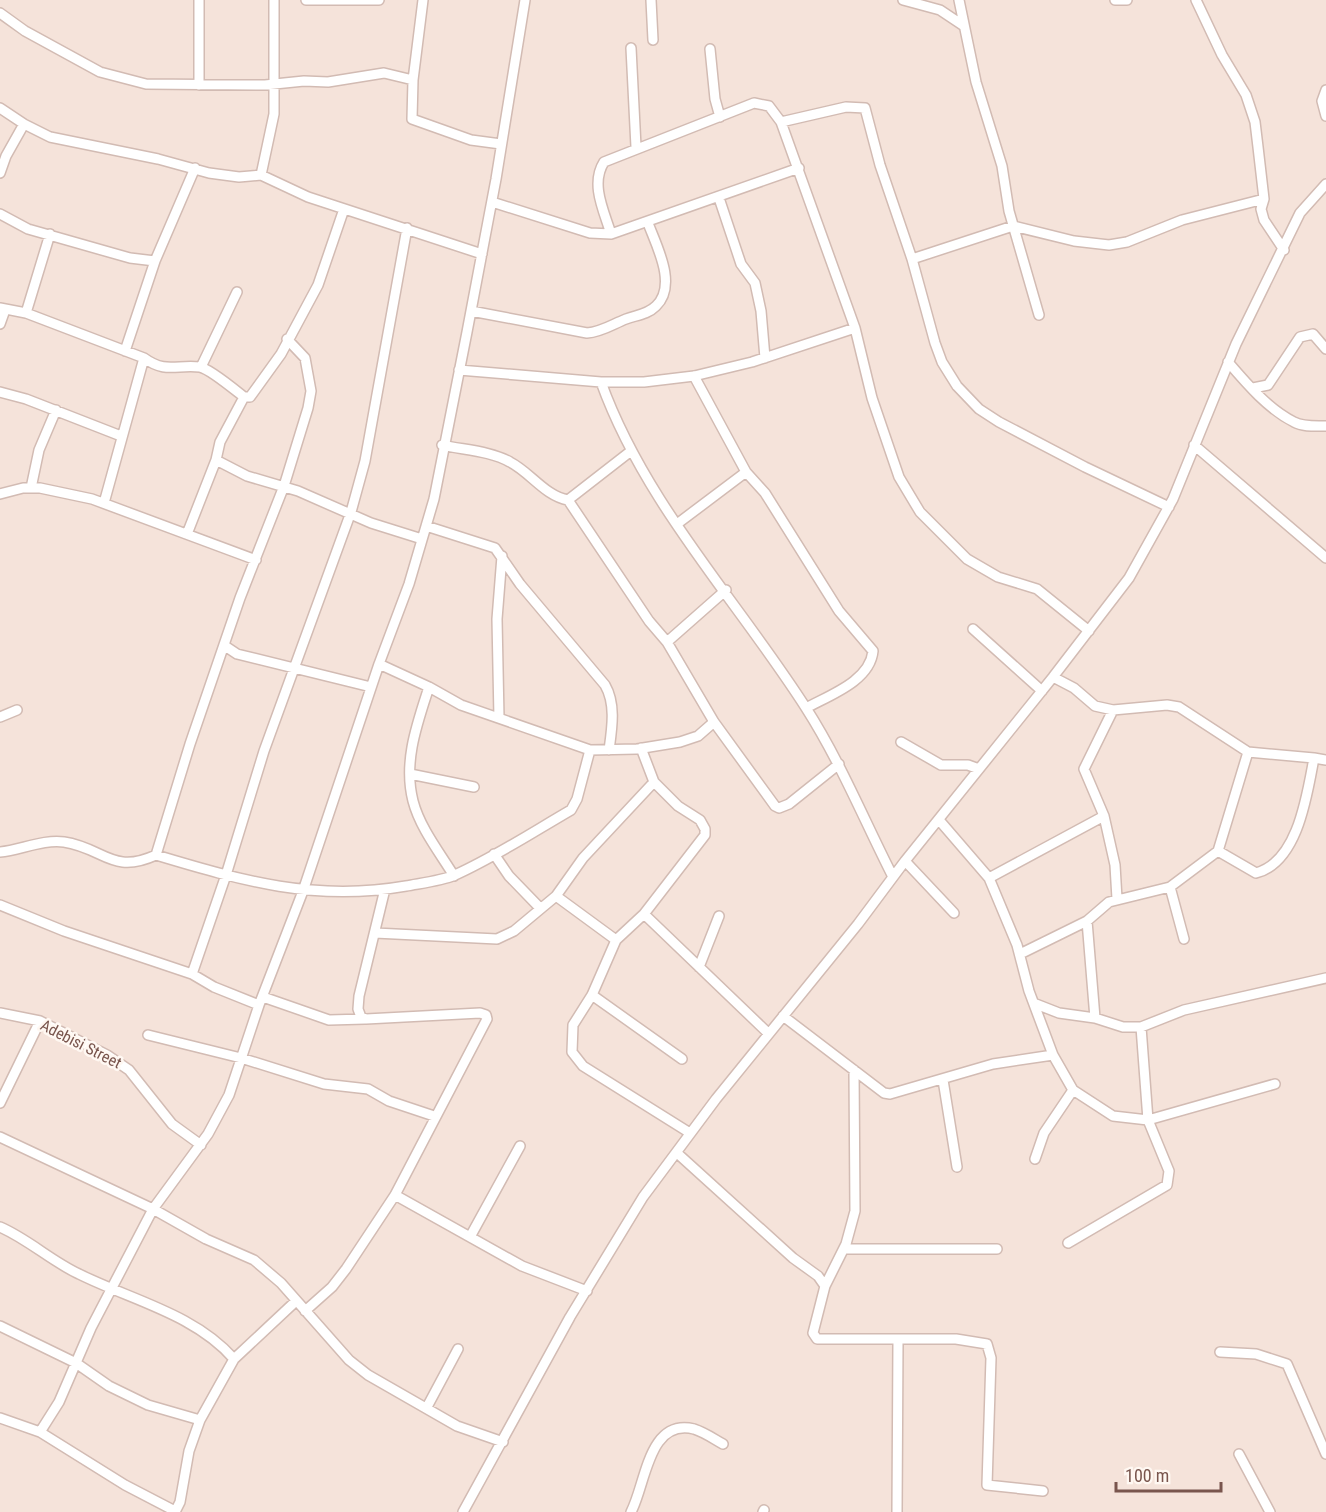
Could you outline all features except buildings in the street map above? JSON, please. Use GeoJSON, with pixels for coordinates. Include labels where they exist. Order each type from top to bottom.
{"type":"FeatureCollection","features":[{"type":"Feature","properties":{"kind":"street"},"geometry":{"type":"LineString","coordinates":[[199,0],[199,85]]}},
{"type":"Feature","properties":{"kind":"street"},"geometry":{"type":"LineString","coordinates":[[261,175],[266,164],[269,132],[274,114],[274,0]]}},
{"type":"Feature","properties":{"kind":"street"},"geometry":{"type":"LineString","coordinates":[[306,0],[379,0]]}},
{"type":"Feature","properties":{"kind":"street"},"geometry":{"type":"LineString","coordinates":[[416,0],[423,0],[412,80],[412,119],[471,140],[501,144]]}},
{"type":"Feature","properties":{"kind":"street"},"geometry":{"type":"LineString","coordinates":[[40,1431],[59,1402],[111,1287],[153,1209],[201,1145],[229,1095],[261,1001],[303,891],[378,664],[409,584],[426,526],[471,311],[492,202],[525,0]]}},
{"type":"Feature","properties":{"kind":"street"},"geometry":{"type":"LineString","coordinates":[[651,0],[653,40]]}},
{"type":"Feature","properties":{"kind":"street"},"geometry":{"type":"LineString","coordinates":[[903,0],[940,10],[964,26]]}},
{"type":"Feature","properties":{"kind":"street"},"geometry":{"type":"LineString","coordinates":[[959,0],[976,82],[1002,166],[1013,226],[1039,315]]}},
{"type":"Feature","properties":{"kind":"street"},"geometry":{"type":"LineString","coordinates":[[1115,0],[1127,0]]}},
{"type":"Feature","properties":{"kind":"street"},"geometry":{"type":"LineString","coordinates":[[1196,0],[1222,55],[1246,95],[1255,122],[1264,199],[1261,209],[1264,220],[1284,250]]}},
{"type":"Feature","properties":{"kind":"street"},"geometry":{"type":"LineString","coordinates":[[0,13],[25,31],[107,75],[157,86],[328,82],[384,73],[412,80]]}},
{"type":"Feature","properties":{"kind":"street"},"geometry":{"type":"LineString","coordinates":[[631,48],[636,147]]}},
{"type":"Feature","properties":{"kind":"street"},"geometry":{"type":"LineString","coordinates":[[710,49],[715,99],[720,117]]}},
{"type":"Feature","properties":{"kind":"street"},"geometry":{"type":"LineString","coordinates":[[1326,90],[1322,101],[1326,116]]}},
{"type":"Feature","properties":{"kind":"street"},"geometry":{"type":"LineString","coordinates":[[610,234],[598,191],[598,172],[604,162],[636,147],[754,103],[762,103],[774,112],[799,168],[805,193],[855,328],[879,419],[899,477],[920,512],[967,559],[998,577],[1037,588],[1089,631]]}},
{"type":"Feature","properties":{"kind":"street"},"geometry":{"type":"LineString","coordinates":[[780,122],[846,107],[865,108],[880,165],[912,259],[942,362],[969,399],[999,422],[1084,467],[1169,507]]}},
{"type":"Feature","properties":{"kind":"street"},"geometry":{"type":"LineString","coordinates":[[0,108],[44,135],[209,173],[239,177],[261,175],[308,197],[482,254]]}},
{"type":"Feature","properties":{"kind":"street"},"geometry":{"type":"LineString","coordinates":[[0,173],[6,156],[24,124]]}},
{"type":"Feature","properties":{"kind":"street"},"geometry":{"type":"LineString","coordinates":[[125,351],[155,261],[195,168]]}},
{"type":"Feature","properties":{"kind":"street"},"geometry":{"type":"LineString","coordinates":[[492,202],[590,233],[610,234],[648,223],[799,168]]}},
{"type":"Feature","properties":{"kind":"street"},"geometry":{"type":"LineString","coordinates":[[463,1512],[570,1317],[621,1230],[656,1178],[768,1033],[1042,691],[1129,578],[1169,507],[1228,362],[1300,213],[1326,184]]}},
{"type":"Feature","properties":{"kind":"street"},"geometry":{"type":"LineString","coordinates":[[719,198],[741,264],[755,283],[761,311],[765,357]]}},
{"type":"Feature","properties":{"kind":"street"},"geometry":{"type":"LineString","coordinates":[[912,259],[1013,226],[1074,241],[1109,244],[1127,242],[1216,209],[1264,199]]}},
{"type":"Feature","properties":{"kind":"street"},"geometry":{"type":"LineString","coordinates":[[0,324],[3,309],[26,313],[144,358],[156,366],[175,369],[201,367],[244,398],[250,397],[281,354],[287,339],[318,285],[344,209]]}},
{"type":"Feature","properties":{"kind":"street"},"geometry":{"type":"LineString","coordinates":[[0,214],[28,229],[130,258],[155,261]]}},
{"type":"Feature","properties":{"kind":"street"},"geometry":{"type":"LineString","coordinates":[[471,311],[587,333],[597,333],[648,312],[661,299],[665,278],[663,263],[648,223]]}},
{"type":"Feature","properties":{"kind":"street"},"geometry":{"type":"LineString","coordinates":[[192,974],[226,875],[264,751],[351,512],[367,451],[407,228]]}},
{"type":"Feature","properties":{"kind":"street"},"geometry":{"type":"LineString","coordinates":[[26,313],[50,234]]}},
{"type":"Feature","properties":{"kind":"street"},"geometry":{"type":"LineString","coordinates":[[201,367],[237,292]]}},
{"type":"Feature","properties":{"kind":"street"},"geometry":{"type":"LineString","coordinates":[[459,370],[601,382],[644,382],[694,376],[765,357],[855,328]]}},
{"type":"Feature","properties":{"kind":"street"},"geometry":{"type":"LineString","coordinates":[[1253,388],[1268,385],[1300,337],[1313,334],[1326,349]]}},
{"type":"Feature","properties":{"kind":"street"},"geometry":{"type":"LineString","coordinates":[[156,855],[190,744],[240,598],[284,486],[308,408],[310,391],[305,357],[287,339]]}},
{"type":"Feature","properties":{"kind":"street"},"geometry":{"type":"LineString","coordinates":[[104,503],[144,358]]}},
{"type":"Feature","properties":{"kind":"street"},"geometry":{"type":"LineString","coordinates":[[1228,362],[1253,388],[1293,422],[1306,426],[1326,426]]}},
{"type":"Feature","properties":{"kind":"street"},"geometry":{"type":"LineString","coordinates":[[694,376],[746,472],[765,493],[839,611],[873,651],[872,663],[860,676],[806,708]]}},
{"type":"Feature","properties":{"kind":"street"},"geometry":{"type":"LineString","coordinates":[[601,382],[631,451],[677,524],[726,590],[740,616],[806,708],[839,764],[893,877]]}},
{"type":"Feature","properties":{"kind":"street"},"geometry":{"type":"LineString","coordinates":[[0,392],[56,410],[121,436]]}},
{"type":"Feature","properties":{"kind":"street"},"geometry":{"type":"LineString","coordinates":[[187,534],[216,460],[216,452],[226,427],[244,398]]}},
{"type":"Feature","properties":{"kind":"street"},"geometry":{"type":"LineString","coordinates":[[31,488],[39,450],[56,410]]}},
{"type":"Feature","properties":{"kind":"street"},"geometry":{"type":"LineString","coordinates":[[1194,444],[1245,491],[1326,558]]}},
{"type":"Feature","properties":{"kind":"street"},"geometry":{"type":"LineString","coordinates":[[442,446],[502,458],[524,471],[559,499],[568,500],[631,451]]}},
{"type":"Feature","properties":{"kind":"street"},"geometry":{"type":"LineString","coordinates":[[216,460],[247,476],[284,486],[351,512],[371,523],[422,539]]}},
{"type":"Feature","properties":{"kind":"street"},"geometry":{"type":"LineString","coordinates":[[677,524],[746,472]]}},
{"type":"Feature","properties":{"kind":"street"},"geometry":{"type":"LineString","coordinates":[[0,494],[31,488],[58,491],[104,503],[256,560]]}},
{"type":"Feature","properties":{"kind":"street"},"geometry":{"type":"LineString","coordinates":[[568,500],[649,621],[667,642],[714,722],[771,802],[779,808],[789,804],[839,764]]}},
{"type":"Feature","properties":{"kind":"street"},"geometry":{"type":"LineString","coordinates":[[426,526],[465,540],[484,543],[495,548],[502,556],[534,601],[605,685],[611,696],[612,705],[609,750]]}},
{"type":"Feature","properties":{"kind":"street"},"geometry":{"type":"LineString","coordinates":[[499,718],[497,619],[502,556]]}},
{"type":"Feature","properties":{"kind":"street"},"geometry":{"type":"LineString","coordinates":[[667,642],[726,590]]}},
{"type":"Feature","properties":{"kind":"street"},"geometry":{"type":"LineString","coordinates":[[973,629],[1042,691]]}},
{"type":"Feature","properties":{"kind":"street"},"geometry":{"type":"LineString","coordinates":[[225,646],[237,654],[370,687]]}},
{"type":"Feature","properties":{"kind":"street"},"geometry":{"type":"LineString","coordinates":[[378,664],[429,687],[461,705],[590,750],[641,748],[680,742],[698,735],[714,722]]}},
{"type":"Feature","properties":{"kind":"street"},"geometry":{"type":"LineString","coordinates":[[1053,677],[1074,688],[1095,706],[1113,711],[1167,705],[1179,707],[1248,752],[1326,760]]}},
{"type":"Feature","properties":{"kind":"street"},"geometry":{"type":"LineString","coordinates":[[429,687],[412,743],[410,774],[413,801],[418,814],[454,876]]}},
{"type":"Feature","properties":{"kind":"street"},"geometry":{"type":"LineString","coordinates":[[0,717],[17,710]]}},
{"type":"Feature","properties":{"kind":"street"},"geometry":{"type":"LineString","coordinates":[[1113,711],[1084,769],[1104,816],[1114,865],[1117,899]]}},
{"type":"Feature","properties":{"kind":"street"},"geometry":{"type":"LineString","coordinates":[[901,742],[941,765],[968,765],[979,769]]}},
{"type":"Feature","properties":{"kind":"street"},"geometry":{"type":"LineString","coordinates":[[641,748],[654,782],[678,806],[700,820],[705,835],[644,915],[616,940],[592,995],[573,1025],[570,1044],[575,1058],[599,1076],[690,1133]]}},
{"type":"Feature","properties":{"kind":"street"},"geometry":{"type":"LineString","coordinates":[[0,852],[60,842],[73,844],[118,862],[138,863],[156,855],[226,875],[303,891],[338,893],[385,890],[454,876],[575,806],[590,750]]}},
{"type":"Feature","properties":{"kind":"street"},"geometry":{"type":"LineString","coordinates":[[1020,954],[1087,921],[1109,902],[1170,887],[1218,851],[1248,752]]}},
{"type":"Feature","properties":{"kind":"street"},"geometry":{"type":"LineString","coordinates":[[1218,851],[1256,873],[1264,871],[1281,858],[1294,834],[1314,758]]}},
{"type":"Feature","properties":{"kind":"street"},"geometry":{"type":"LineString","coordinates":[[410,774],[474,787]]}},
{"type":"Feature","properties":{"kind":"street"},"geometry":{"type":"LineString","coordinates":[[375,933],[497,939],[513,931],[556,896],[583,858],[654,782]]}},
{"type":"Feature","properties":{"kind":"street"},"geometry":{"type":"LineString","coordinates":[[989,878],[1104,816]]}},
{"type":"Feature","properties":{"kind":"street"},"geometry":{"type":"LineString","coordinates":[[939,820],[989,878],[1020,954],[1029,991],[1036,1004],[1053,1055],[1073,1090],[1113,1116],[1148,1120],[1275,1084]]}},
{"type":"Feature","properties":{"kind":"street"},"geometry":{"type":"LineString","coordinates":[[494,854],[509,876],[540,908]]}},
{"type":"Feature","properties":{"kind":"street"},"geometry":{"type":"LineString","coordinates":[[904,861],[954,913]]}},
{"type":"Feature","properties":{"kind":"street"},"geometry":{"type":"LineString","coordinates":[[1170,887],[1184,939]]}},
{"type":"Feature","properties":{"kind":"street"},"geometry":{"type":"LineString","coordinates":[[366,1019],[361,1017],[358,1009],[385,890]]}},
{"type":"Feature","properties":{"kind":"street"},"geometry":{"type":"LineString","coordinates":[[556,896],[616,940]]}},
{"type":"Feature","properties":{"kind":"street"},"geometry":{"type":"LineString","coordinates":[[0,905],[64,931],[192,974],[214,987],[329,1020],[441,1014],[486,1015],[472,1051],[434,1116],[395,1195],[339,1278],[305,1311]]}},
{"type":"Feature","properties":{"kind":"street"},"geometry":{"type":"LineString","coordinates":[[644,915],[768,1033]]}},
{"type":"Feature","properties":{"kind":"street"},"geometry":{"type":"LineString","coordinates":[[699,967],[719,916]]}},
{"type":"Feature","properties":{"kind":"street"},"geometry":{"type":"LineString","coordinates":[[1087,921],[1095,1018]]}},
{"type":"Feature","properties":{"kind":"street"},"geometry":{"type":"LineString","coordinates":[[1036,1004],[1059,1013],[1095,1018],[1124,1028],[1141,1027],[1185,1010],[1326,978]]}},
{"type":"Feature","properties":{"kind":"street"},"geometry":{"type":"LineString","coordinates":[[592,995],[682,1059]]}},
{"type":"Feature","properties":{"kind":"street","name":"Adebisi Street"},"geometry":{"type":"LineString","coordinates":[[0,1013],[40,1021],[106,1055],[129,1070],[172,1124],[201,1145]]}},
{"type":"Feature","properties":{"kind":"street"},"geometry":{"type":"LineString","coordinates":[[783,1016],[884,1093],[890,1094],[993,1064],[1053,1055]]}},
{"type":"Feature","properties":{"kind":"street"},"geometry":{"type":"LineString","coordinates":[[0,1102],[40,1021]]}},
{"type":"Feature","properties":{"kind":"street"},"geometry":{"type":"LineString","coordinates":[[1068,1243],[1167,1185],[1169,1171],[1148,1120],[1141,1027]]}},
{"type":"Feature","properties":{"kind":"street"},"geometry":{"type":"LineString","coordinates":[[148,1035],[241,1058],[324,1084],[368,1089],[389,1101],[434,1116]]}},
{"type":"Feature","properties":{"kind":"street"},"geometry":{"type":"LineString","coordinates":[[854,1070],[855,1211],[844,1249],[825,1286],[814,1328],[814,1337],[898,1341],[956,1339],[987,1344],[991,1358],[987,1485],[1043,1491]]}},
{"type":"Feature","properties":{"kind":"street"},"geometry":{"type":"LineString","coordinates":[[943,1080],[957,1167]]}},
{"type":"Feature","properties":{"kind":"street"},"geometry":{"type":"LineString","coordinates":[[1035,1159],[1044,1133],[1073,1090]]}},
{"type":"Feature","properties":{"kind":"street"},"geometry":{"type":"LineString","coordinates":[[0,1137],[153,1209],[206,1239],[254,1260],[281,1283],[349,1360],[368,1375],[457,1426],[503,1442]]}},
{"type":"Feature","properties":{"kind":"street"},"geometry":{"type":"LineString","coordinates":[[470,1237],[520,1146]]}},
{"type":"Feature","properties":{"kind":"street"},"geometry":{"type":"LineString","coordinates":[[677,1153],[793,1258],[818,1276],[825,1286]]}},
{"type":"Feature","properties":{"kind":"street"},"geometry":{"type":"LineString","coordinates":[[395,1195],[522,1266],[587,1291]]}},
{"type":"Feature","properties":{"kind":"street"},"geometry":{"type":"LineString","coordinates":[[0,1227],[78,1274],[187,1322],[218,1341],[234,1359]]}},
{"type":"Feature","properties":{"kind":"street"},"geometry":{"type":"LineString","coordinates":[[844,1249],[997,1249]]}},
{"type":"Feature","properties":{"kind":"street"},"geometry":{"type":"LineString","coordinates":[[0,1418],[40,1431],[125,1485],[175,1511],[180,1502],[189,1451],[200,1420],[234,1359],[296,1301]]}},
{"type":"Feature","properties":{"kind":"street"},"geometry":{"type":"LineString","coordinates":[[0,1326],[76,1363],[109,1386],[148,1404],[200,1420]]}},
{"type":"Feature","properties":{"kind":"street"},"geometry":{"type":"LineString","coordinates":[[897,1512],[898,1341]]}},
{"type":"Feature","properties":{"kind":"street"},"geometry":{"type":"LineString","coordinates":[[427,1407],[458,1349]]}},
{"type":"Feature","properties":{"kind":"street"},"geometry":{"type":"LineString","coordinates":[[1220,1352],[1256,1354],[1287,1364],[1326,1454]]}},
{"type":"Feature","properties":{"kind":"street"},"geometry":{"type":"LineString","coordinates":[[631,1512],[639,1496],[653,1448],[667,1433],[679,1428],[694,1430],[723,1444]]}},
{"type":"Feature","properties":{"kind":"street"},"geometry":{"type":"LineString","coordinates":[[1239,1454],[1270,1512]]}},
{"type":"Feature","properties":{"kind":"shaded area"},"geometry":{"type":"Polygon","coordinates":[[[0,0],[1326,0],[1326,1512],[0,1512],[0,0]]]}}]}
